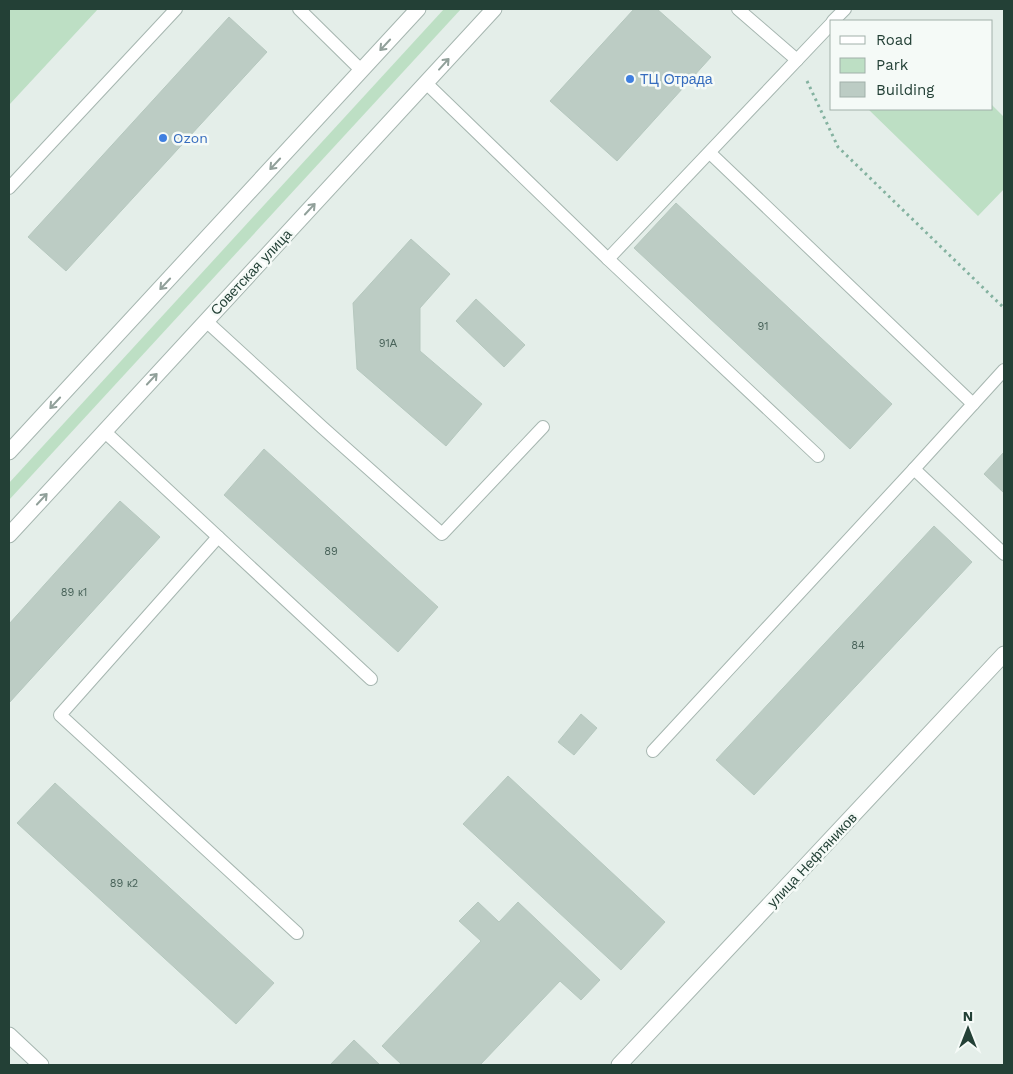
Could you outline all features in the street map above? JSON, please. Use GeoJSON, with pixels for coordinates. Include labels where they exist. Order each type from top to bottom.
{"type":"FeatureCollection","features":[{"type":"Feature","properties":{"kind":"street"},"geometry":{"type":"LineString","coordinates":[[9,452],[418,9]]}},
{"type":"Feature","properties":{"kind":"street","name":"Советская улица"},"geometry":{"type":"LineString","coordinates":[[9,535],[494,9]]}},
{"type":"Feature","properties":{"kind":"street","name":"улица Нефтяников"},"geometry":{"type":"LineString","coordinates":[[619,1065],[1004,654]]}},
{"type":"Feature","properties":{"kind":"street"},"geometry":{"type":"LineString","coordinates":[[9,1035],[41,1065]]}},
{"type":"Feature","properties":{"kind":"lane"},"geometry":{"type":"LineString","coordinates":[[9,188],[176,9]]}},
{"type":"Feature","properties":{"kind":"lane"},"geometry":{"type":"LineString","coordinates":[[298,9],[362,70]]}},
{"type":"Feature","properties":{"kind":"lane"},"geometry":{"type":"LineString","coordinates":[[738,9],[797,60]]}},
{"type":"Feature","properties":{"kind":"lane"},"geometry":{"type":"LineString","coordinates":[[834,20],[845,9]]}},
{"type":"Feature","properties":{"kind":"lane"},"geometry":{"type":"LineString","coordinates":[[608,259],[830,24]]}},
{"type":"Feature","properties":{"kind":"lane"},"geometry":{"type":"LineString","coordinates":[[426,83],[608,259],[818,456]]}},
{"type":"Feature","properties":{"kind":"lane"},"geometry":{"type":"LineString","coordinates":[[710,153],[973,404]]}},
{"type":"Feature","properties":{"kind":"lane"},"geometry":{"type":"LineString","coordinates":[[206,321],[442,534],[543,427]]}},
{"type":"Feature","properties":{"kind":"lane"},"geometry":{"type":"LineString","coordinates":[[653,750],[1004,370]]}},
{"type":"Feature","properties":{"kind":"lane"},"geometry":{"type":"LineString","coordinates":[[104,431],[371,679]]}},
{"type":"Feature","properties":{"kind":"lane"},"geometry":{"type":"LineString","coordinates":[[914,469],[1004,554]]}},
{"type":"Feature","properties":{"kind":"lane"},"geometry":{"type":"LineString","coordinates":[[218,537],[60,715],[297,933]]}},
{"type":"Feature","properties":{"kind":"path"},"geometry":{"type":"LineString","coordinates":[[797,60],[838,147],[1004,308]]}},
{"type":"Feature","properties":{"kind":"green space"},"geometry":{"type":"Polygon","coordinates":[[[9,9],[98,9],[9,105],[9,9]]]}},
{"type":"Feature","properties":{"kind":"green space"},"geometry":{"type":"Polygon","coordinates":[[[444,9],[461,9],[9,500],[9,483],[444,9]]]}},
{"type":"Feature","properties":{"kind":"green space"},"geometry":{"type":"Polygon","coordinates":[[[993,106],[1004,117],[1004,189],[978,216],[869,110],[993,110],[993,106]]]}},
{"type":"Feature","properties":{"kind":"building","name":"ТЦ Отрада"},"geometry":{"type":"Polygon","coordinates":[[[634,9],[657,9],[711,57],[617,161],[550,101],[634,9]]]}},
{"type":"Feature","properties":{"kind":"building"},"geometry":{"type":"Polygon","coordinates":[[[229,17],[267,52],[66,271],[28,237],[229,17]]]}},
{"type":"Feature","properties":{"kind":"building"},"geometry":{"type":"Polygon","coordinates":[[[676,203],[892,404],[850,449],[634,248],[676,203]]]}},
{"type":"Feature","properties":{"kind":"building"},"geometry":{"type":"Polygon","coordinates":[[[411,239],[450,274],[420,308],[420,351],[482,404],[446,446],[357,369],[353,303],[411,239]]]}},
{"type":"Feature","properties":{"kind":"building"},"geometry":{"type":"Polygon","coordinates":[[[476,299],[525,345],[504,367],[456,321],[476,299]]]}},
{"type":"Feature","properties":{"kind":"building"},"geometry":{"type":"Polygon","coordinates":[[[264,449],[438,607],[398,652],[224,495],[264,449]]]}},
{"type":"Feature","properties":{"kind":"building"},"geometry":{"type":"Polygon","coordinates":[[[1004,452],[1004,493],[984,474],[1004,452]]]}},
{"type":"Feature","properties":{"kind":"building"},"geometry":{"type":"Polygon","coordinates":[[[120,501],[160,537],[9,703],[9,624],[120,501]]]}},
{"type":"Feature","properties":{"kind":"building"},"geometry":{"type":"Polygon","coordinates":[[[934,526],[972,562],[754,795],[716,760],[934,526]]]}},
{"type":"Feature","properties":{"kind":"building"},"geometry":{"type":"Polygon","coordinates":[[[581,714],[597,728],[574,755],[558,742],[581,714]]]}},
{"type":"Feature","properties":{"kind":"building"},"geometry":{"type":"Polygon","coordinates":[[[508,776],[665,922],[621,970],[463,824],[508,776]]]}},
{"type":"Feature","properties":{"kind":"building"},"geometry":{"type":"Polygon","coordinates":[[[55,783],[274,983],[236,1024],[17,823],[55,783]]]}},
{"type":"Feature","properties":{"kind":"building"},"geometry":{"type":"Polygon","coordinates":[[[478,902],[499,922],[518,902],[600,980],[581,1000],[560,981],[480,1065],[402,1065],[382,1046],[481,941],[459,921],[478,902]]]}},
{"type":"Feature","properties":{"kind":"building"},"geometry":{"type":"Polygon","coordinates":[[[354,1040],[380,1065],[330,1065],[354,1040]]]}},
{"type":"Feature","properties":{"kind":"place","name":"ТЦ Отрада"},"geometry":{"type":"Point","coordinates":[630,79]}},
{"type":"Feature","properties":{"kind":"place","name":"Ozon"},"geometry":{"type":"Point","coordinates":[163,138]}}]}
